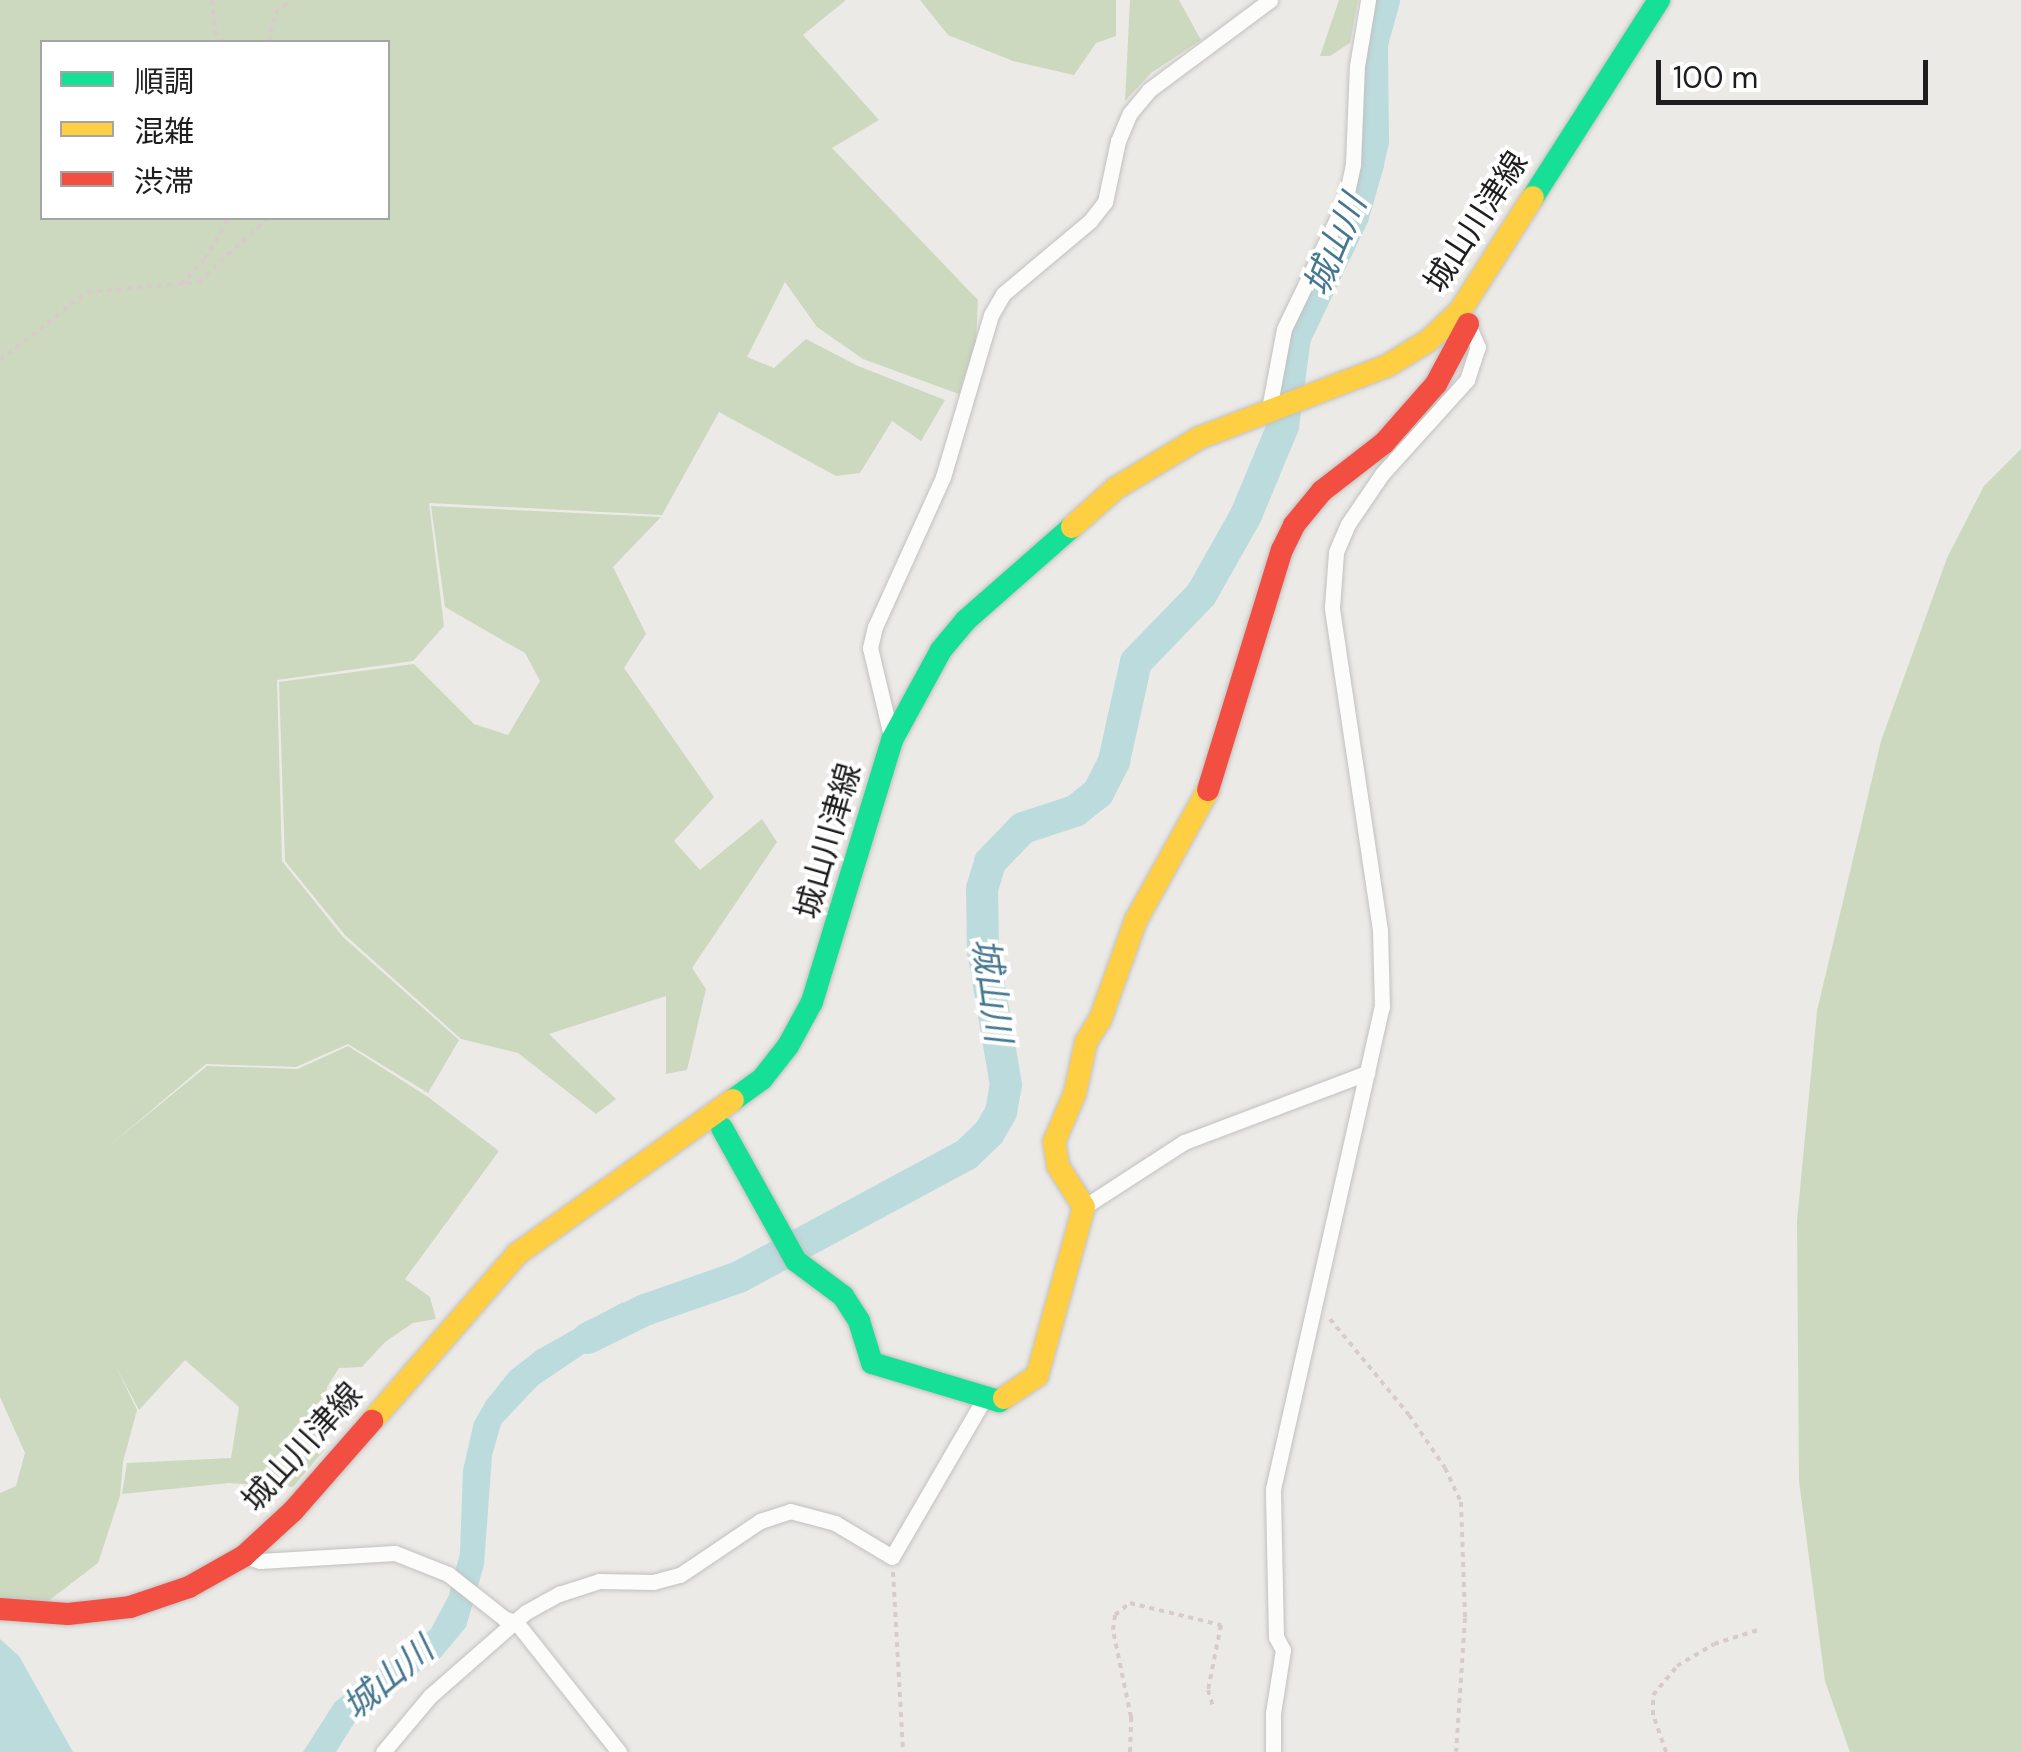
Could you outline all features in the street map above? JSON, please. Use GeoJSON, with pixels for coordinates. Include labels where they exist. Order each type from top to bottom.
{"type":"FeatureCollection","features":[{"type":"Feature","properties":{"kind":"main road","name":"城山川津線"},"geometry":{"type":"LineString","coordinates":[[0,1609],[68,1614],[130,1606],[190,1587],[244,1556],[294,1511],[517,1254],[747,1094],[788,1046],[812,1002],[892,740],[942,650],[1024,566],[1116,488],[1156,461],[1410,354],[1464,317],[1659,0]]}},
{"type":"Feature","properties":{"kind":"main road"},"geometry":{"type":"LineString","coordinates":[[722,1128],[796,1261],[844,1296],[859,1321],[872,1362],[998,1401],[1038,1376],[1084,1207],[1058,1166],[1054,1142],[1075,1093],[1086,1042],[1100,1020],[1136,920],[1213,782],[1282,550],[1294,526],[1322,491],[1384,443],[1436,384],[1464,317]]}},
{"type":"Feature","properties":{"kind":"street"},"geometry":{"type":"LineString","coordinates":[[892,740],[870,648],[875,627],[943,477],[991,315],[1003,294],[1090,221],[1105,202],[1118,141],[1130,113],[1148,90],[1270,0]]}},
{"type":"Feature","properties":{"kind":"street"},"geometry":{"type":"LineString","coordinates":[[1282,405],[1284,329],[1344,202],[1353,164],[1357,66],[1368,0]]}},
{"type":"Feature","properties":{"kind":"street"},"geometry":{"type":"LineString","coordinates":[[1273,1752],[1273,1713],[1283,1650],[1276,1636],[1273,1489],[1382,1008],[1380,930],[1332,606],[1336,552],[1348,524],[1382,474],[1467,380],[1478,346],[1464,317]]}},
{"type":"Feature","properties":{"kind":"street"},"geometry":{"type":"LineString","coordinates":[[1084,1207],[1184,1142],[1367,1074]]}},
{"type":"Feature","properties":{"kind":"street"},"geometry":{"type":"LineString","coordinates":[[383,1752],[430,1696],[516,1622],[559,1594],[599,1582],[653,1582],[680,1576],[760,1521],[790,1511],[836,1523],[892,1557],[985,1397]]}},
{"type":"Feature","properties":{"kind":"street"},"geometry":{"type":"LineString","coordinates":[[244,1556],[260,1561],[395,1553],[454,1578],[478,1599],[516,1622],[619,1752]]}},
{"type":"Feature","properties":{"kind":"path"},"geometry":{"type":"LineString","coordinates":[[212,0],[215,31],[222,40]]}},
{"type":"Feature","properties":{"kind":"path"},"geometry":{"type":"LineString","coordinates":[[269,40],[274,14],[291,0]]}},
{"type":"Feature","properties":{"kind":"path"},"geometry":{"type":"LineString","coordinates":[[181,285],[205,259],[227,220]]}},
{"type":"Feature","properties":{"kind":"path"},"geometry":{"type":"LineString","coordinates":[[0,360],[87,292],[198,282],[266,220]]}},
{"type":"Feature","properties":{"kind":"path"},"geometry":{"type":"LineString","coordinates":[[1314,1300],[1409,1415],[1445,1468],[1461,1502],[1465,1618],[1456,1752]]}},
{"type":"Feature","properties":{"kind":"path"},"geometry":{"type":"LineString","coordinates":[[892,1557],[903,1752]]}},
{"type":"Feature","properties":{"kind":"path"},"geometry":{"type":"LineString","coordinates":[[1130,1752],[1132,1717],[1112,1630],[1115,1615],[1130,1603],[1221,1625],[1208,1690],[1213,1706]]}},
{"type":"Feature","properties":{"kind":"path"},"geometry":{"type":"LineString","coordinates":[[1666,1752],[1652,1715],[1652,1695],[1690,1659],[1714,1644],[1758,1630]]}},
{"type":"Feature","properties":{"kind":"green space"},"geometry":{"type":"Polygon","coordinates":[[[0,0],[846,0],[803,35],[879,120],[832,148],[978,300],[976,341],[959,394],[863,359],[817,327],[785,282],[747,357],[774,368],[806,339],[858,366],[945,400],[921,441],[892,421],[860,473],[836,476],[719,412],[662,515],[429,503],[444,626],[413,661],[277,680],[282,861],[343,937],[459,1040],[428,1093],[348,1044],[296,1067],[206,1064],[109,1146],[207,1066],[298,1069],[348,1046],[428,1097],[499,1151],[405,1279],[430,1297],[436,1319],[413,1323],[385,1342],[362,1367],[339,1368],[327,1387],[324,1450],[293,1487],[229,1483],[122,1494],[127,1463],[231,1458],[239,1407],[185,1360],[139,1410],[116,1367],[137,1410],[123,1462],[120,1496],[98,1563],[43,1605],[0,1599],[0,1493],[16,1486],[25,1453],[0,1397],[0,0]]]}},
{"type":"Feature","properties":{"kind":"green space"},"geometry":{"type":"Polygon","coordinates":[[[920,0],[1116,0],[1116,36],[1096,43],[1074,75],[1013,61],[948,35],[920,0]]]}},
{"type":"Feature","properties":{"kind":"green space"},"geometry":{"type":"Polygon","coordinates":[[[1130,0],[1179,0],[1201,40],[1151,73],[1125,101],[1130,0]]]}},
{"type":"Feature","properties":{"kind":"green space"},"geometry":{"type":"Polygon","coordinates":[[[1339,0],[1358,0],[1350,43],[1330,56],[1320,56],[1339,0]]]}},
{"type":"Feature","properties":{"kind":"green space"},"geometry":{"type":"Polygon","coordinates":[[[2021,449],[2021,1752],[1850,1752],[1825,1681],[1799,1481],[1797,1221],[1817,1011],[1881,741],[1947,558],[1984,486],[2021,449]]]}},
{"type":"Feature","properties":{"kind":"green space"},"geometry":{"type":"Polygon","coordinates":[[[431,506],[661,517],[613,567],[646,634],[624,668],[714,797],[674,841],[700,870],[762,819],[777,842],[692,968],[706,989],[687,1070],[666,1074],[666,996],[549,1034],[616,1099],[596,1114],[518,1053],[461,1039],[345,935],[285,861],[279,682],[414,664],[474,724],[508,735],[540,681],[525,653],[445,607],[431,506]]]}},
{"type":"Feature","properties":{"kind":"water"},"geometry":{"type":"Polygon","coordinates":[[[623,1302],[633,1330],[594,1347],[538,1385],[501,1424],[492,1456],[484,1565],[466,1627],[441,1657],[363,1709],[336,1752],[303,1752],[335,1702],[431,1629],[449,1595],[460,1553],[463,1470],[474,1422],[486,1401],[510,1371],[537,1350],[623,1302]]]}},
{"type":"Feature","properties":{"kind":"water"},"geometry":{"type":"Polygon","coordinates":[[[0,1639],[19,1656],[73,1752],[0,1752],[0,1639]]]}},
{"type":"Feature","properties":{"kind":"waterway","name":"城山川"},"geometry":{"type":"LineString","coordinates":[[588,1338],[645,1310],[739,1277],[966,1155],[989,1133],[1001,1112],[1006,1085],[983,951],[982,889],[990,862],[1023,828],[1075,811],[1098,793],[1114,761],[1136,662],[1201,595],[1246,515],[1283,426],[1295,337],[1353,216],[1368,164],[1373,141],[1372,44],[1384,0]]}},
{"type":"Feature","properties":{"kind":"traffic: fast"},"geometry":{"type":"LineString","coordinates":[[1533,197],[1659,0]]}},
{"type":"Feature","properties":{"kind":"traffic: fast"},"geometry":{"type":"LineString","coordinates":[[733,1100],[762,1079],[788,1046],[812,1002],[892,740],[941,650],[965,621],[1072,527]]}},
{"type":"Feature","properties":{"kind":"traffic: fast"},"geometry":{"type":"LineString","coordinates":[[722,1128],[796,1261],[843,1296],[859,1321],[872,1363],[999,1401],[1004,1398]]}},
{"type":"Feature","properties":{"kind":"traffic: slow"},"geometry":{"type":"LineString","coordinates":[[1072,527],[1116,488],[1199,438],[1387,366],[1428,341],[1460,311],[1533,197]]}},
{"type":"Feature","properties":{"kind":"traffic: slow"},"geometry":{"type":"LineString","coordinates":[[1004,1398],[1037,1376],[1084,1207],[1058,1166],[1054,1142],[1075,1093],[1086,1042],[1100,1020],[1136,920],[1208,790]]}},
{"type":"Feature","properties":{"kind":"traffic: slow"},"geometry":{"type":"LineString","coordinates":[[372,1421],[517,1254],[733,1100]]}},
{"type":"Feature","properties":{"kind":"traffic: jam"},"geometry":{"type":"LineString","coordinates":[[1208,790],[1282,550],[1294,525],[1322,491],[1384,443],[1436,384],[1468,324]]}},
{"type":"Feature","properties":{"kind":"traffic: jam"},"geometry":{"type":"LineString","coordinates":[[0,1609],[68,1614],[130,1607],[189,1587],[244,1556],[293,1511],[372,1421]]}}]}
